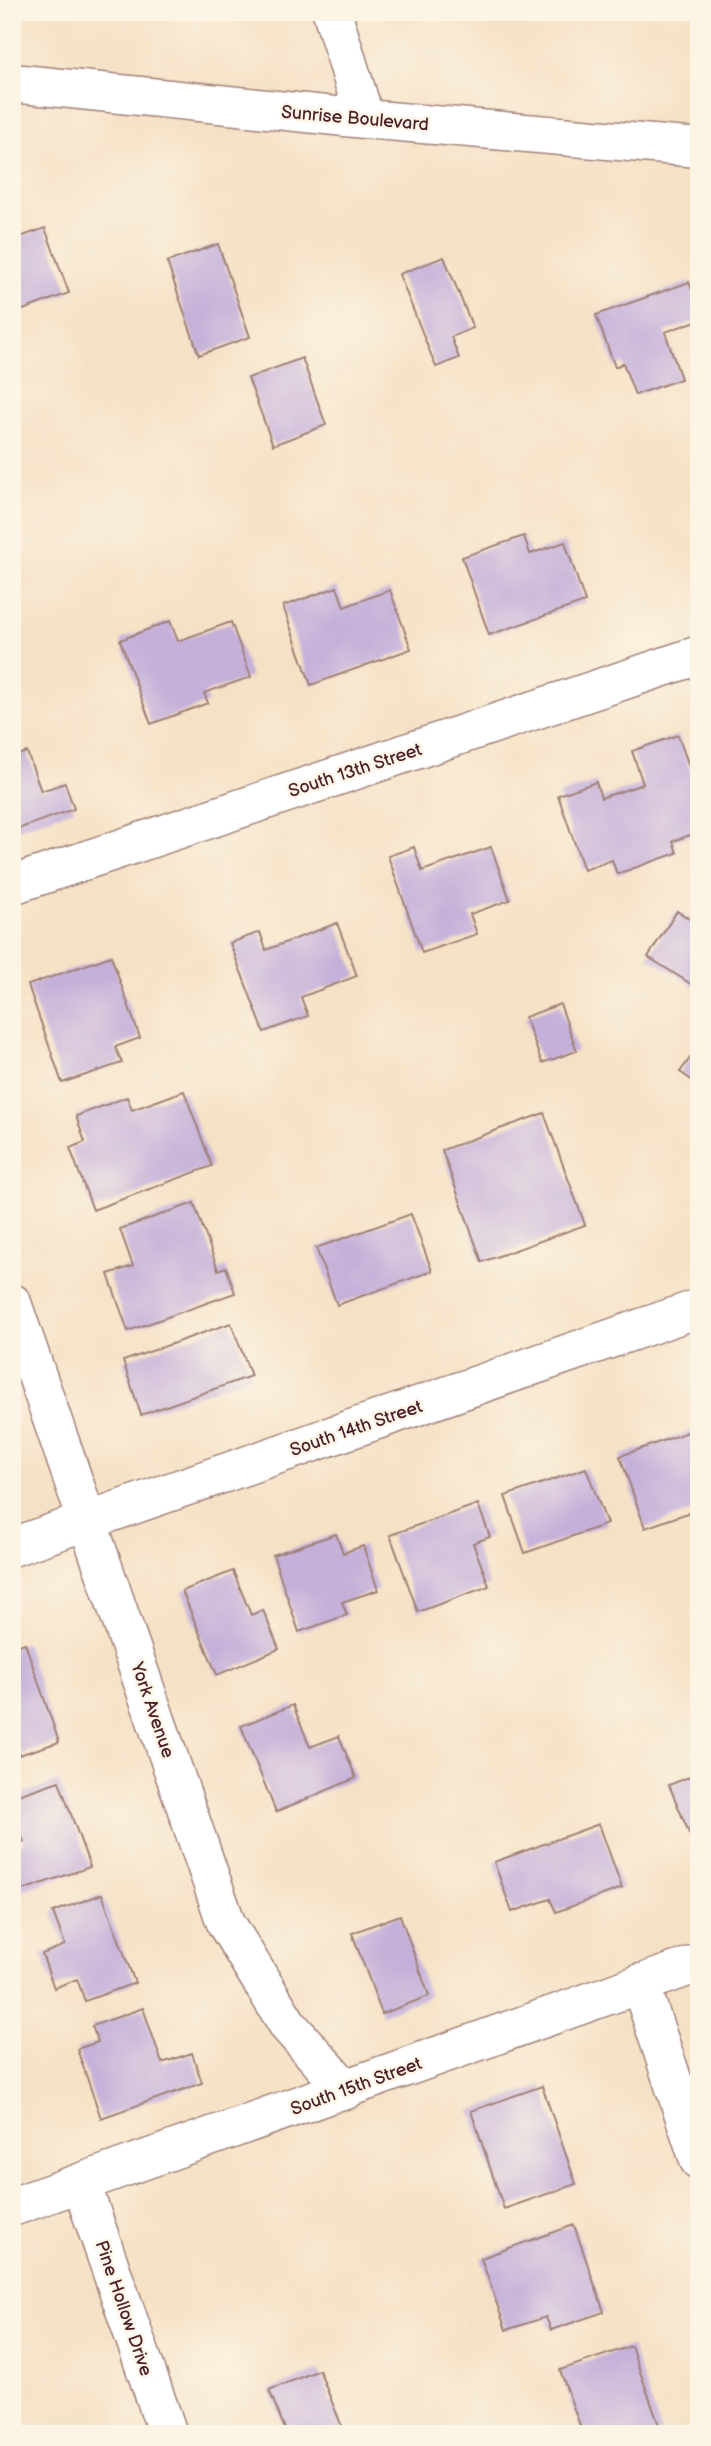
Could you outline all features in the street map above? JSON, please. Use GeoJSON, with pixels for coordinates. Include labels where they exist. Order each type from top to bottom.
{"type":"FeatureCollection","features":[{"type":"Feature","properties":{"kind":"street"},"geometry":{"type":"LineString","coordinates":[[332,12],[365,119]]}},
{"type":"Feature","properties":{"kind":"street","name":"Sunrise Boulevard"},"geometry":{"type":"LineString","coordinates":[[12,83],[365,119],[699,148]]}},
{"type":"Feature","properties":{"kind":"street","name":"South 13th Street"},"geometry":{"type":"LineString","coordinates":[[12,885],[699,655]]}},
{"type":"Feature","properties":{"kind":"street","name":"York Avenue"},"geometry":{"type":"LineString","coordinates":[[12,1303],[226,1923],[288,2025],[346,2090]]}},
{"type":"Feature","properties":{"kind":"street","name":"South 14th Street"},"geometry":{"type":"LineString","coordinates":[[12,1547],[699,1308]]}},
{"type":"Feature","properties":{"kind":"street","name":"South 15th Street"},"geometry":{"type":"LineString","coordinates":[[12,2207],[699,1963]]}},
{"type":"Feature","properties":{"kind":"street"},"geometry":{"type":"LineString","coordinates":[[640,1983],[699,2160]]}},
{"type":"Feature","properties":{"kind":"street","name":"Pine Hollow Drive"},"geometry":{"type":"LineString","coordinates":[[81,2183],[168,2434]]}},
{"type":"Feature","properties":{"kind":"building"},"geometry":{"type":"Polygon","coordinates":[[[45,228],[69,293],[12,314],[12,240],[45,228]]]}},
{"type":"Feature","properties":{"kind":"building"},"geometry":{"type":"Polygon","coordinates":[[[218,244],[250,337],[199,355],[167,262],[218,244]]]}},
{"type":"Feature","properties":{"kind":"building"},"geometry":{"type":"Polygon","coordinates":[[[444,257],[473,328],[451,337],[459,358],[436,367],[399,274],[444,257]]]}},
{"type":"Feature","properties":{"kind":"building"},"geometry":{"type":"Polygon","coordinates":[[[689,282],[699,311],[699,320],[665,332],[681,379],[635,395],[623,363],[615,367],[596,315],[689,282]]]}},
{"type":"Feature","properties":{"kind":"building"},"geometry":{"type":"Polygon","coordinates":[[[302,358],[326,425],[273,445],[248,378],[302,358]]]}},
{"type":"Feature","properties":{"kind":"building"},"geometry":{"type":"Polygon","coordinates":[[[524,536],[530,554],[565,542],[585,602],[489,635],[462,557],[524,536]]]}},
{"type":"Feature","properties":{"kind":"building"},"geometry":{"type":"Polygon","coordinates":[[[337,587],[344,607],[390,590],[411,649],[311,685],[283,606],[337,587]]]}},
{"type":"Feature","properties":{"kind":"building"},"geometry":{"type":"Polygon","coordinates":[[[170,621],[178,641],[231,622],[251,677],[204,693],[208,703],[151,724],[120,640],[170,621]]]}},
{"type":"Feature","properties":{"kind":"building"},"geometry":{"type":"Polygon","coordinates":[[[678,735],[699,795],[699,832],[673,841],[677,853],[617,874],[612,860],[584,870],[558,795],[596,782],[601,798],[643,784],[632,751],[678,735]]]}},
{"type":"Feature","properties":{"kind":"building"},"geometry":{"type":"Polygon","coordinates":[[[27,752],[41,791],[65,783],[74,809],[12,831],[12,757],[27,752]]]}},
{"type":"Feature","properties":{"kind":"building"},"geometry":{"type":"Polygon","coordinates":[[[414,847],[422,871],[491,847],[510,900],[470,914],[477,934],[422,953],[388,856],[414,847]]]}},
{"type":"Feature","properties":{"kind":"building"},"geometry":{"type":"Polygon","coordinates":[[[677,911],[699,925],[699,989],[648,957],[677,911]]]}},
{"type":"Feature","properties":{"kind":"building"},"geometry":{"type":"Polygon","coordinates":[[[337,923],[357,976],[301,997],[308,1016],[264,1032],[230,943],[260,932],[266,950],[337,923]]]}},
{"type":"Feature","properties":{"kind":"building"},"geometry":{"type":"Polygon","coordinates":[[[111,956],[140,1038],[115,1047],[122,1063],[62,1083],[28,985],[111,956]]]}},
{"type":"Feature","properties":{"kind":"building"},"geometry":{"type":"Polygon","coordinates":[[[560,1004],[577,1051],[542,1063],[525,1017],[560,1004]]]}},
{"type":"Feature","properties":{"kind":"building"},"geometry":{"type":"Polygon","coordinates":[[[699,1046],[699,1085],[680,1072],[699,1046]]]}},
{"type":"Feature","properties":{"kind":"building"},"geometry":{"type":"Polygon","coordinates":[[[184,1091],[212,1166],[93,1210],[70,1148],[85,1142],[76,1116],[127,1097],[132,1110],[184,1091]]]}},
{"type":"Feature","properties":{"kind":"building"},"geometry":{"type":"Polygon","coordinates":[[[544,1113],[585,1225],[482,1262],[442,1150],[544,1113]]]}},
{"type":"Feature","properties":{"kind":"building"},"geometry":{"type":"Polygon","coordinates":[[[194,1203],[218,1270],[226,1267],[235,1293],[128,1331],[108,1274],[133,1266],[120,1229],[194,1203]]]}},
{"type":"Feature","properties":{"kind":"building"},"geometry":{"type":"Polygon","coordinates":[[[411,1214],[432,1271],[337,1305],[316,1248],[411,1214]]]}},
{"type":"Feature","properties":{"kind":"building"},"geometry":{"type":"Polygon","coordinates":[[[231,1323],[251,1376],[141,1415],[123,1361],[231,1323]]]}},
{"type":"Feature","properties":{"kind":"building"},"geometry":{"type":"Polygon","coordinates":[[[699,1428],[699,1509],[645,1528],[620,1456],[699,1428]]]}},
{"type":"Feature","properties":{"kind":"building"},"geometry":{"type":"Polygon","coordinates":[[[586,1468],[607,1524],[525,1553],[505,1496],[586,1468]]]}},
{"type":"Feature","properties":{"kind":"building"},"geometry":{"type":"Polygon","coordinates":[[[478,1504],[490,1537],[473,1543],[489,1586],[418,1612],[390,1535],[478,1504]]]}},
{"type":"Feature","properties":{"kind":"building"},"geometry":{"type":"Polygon","coordinates":[[[336,1534],[343,1553],[363,1546],[378,1590],[342,1602],[347,1615],[299,1632],[273,1555],[336,1534]]]}},
{"type":"Feature","properties":{"kind":"building"},"geometry":{"type":"Polygon","coordinates":[[[233,1571],[251,1615],[263,1610],[279,1649],[217,1675],[182,1591],[233,1571]]]}},
{"type":"Feature","properties":{"kind":"building"},"geometry":{"type":"Polygon","coordinates":[[[25,1643],[59,1742],[13,1757],[12,1647],[25,1643]]]}},
{"type":"Feature","properties":{"kind":"building"},"geometry":{"type":"Polygon","coordinates":[[[293,1705],[310,1747],[339,1736],[356,1778],[276,1812],[241,1726],[293,1705]]]}},
{"type":"Feature","properties":{"kind":"building"},"geometry":{"type":"Polygon","coordinates":[[[699,1773],[699,1851],[697,1852],[669,1785],[699,1773]]]}},
{"type":"Feature","properties":{"kind":"building"},"geometry":{"type":"Polygon","coordinates":[[[59,1781],[90,1867],[20,1891],[12,1870],[12,1846],[24,1842],[12,1810],[12,1797],[59,1781]]]}},
{"type":"Feature","properties":{"kind":"building"},"geometry":{"type":"Polygon","coordinates":[[[599,1824],[622,1888],[556,1912],[550,1899],[512,1912],[494,1862],[599,1824]]]}},
{"type":"Feature","properties":{"kind":"building"},"geometry":{"type":"Polygon","coordinates":[[[102,1894],[135,1983],[85,2001],[77,1979],[54,1988],[42,1954],[65,1945],[53,1912],[102,1894]]]}},
{"type":"Feature","properties":{"kind":"building"},"geometry":{"type":"Polygon","coordinates":[[[400,1915],[429,1996],[382,2014],[352,1933],[400,1915]]]}},
{"type":"Feature","properties":{"kind":"building"},"geometry":{"type":"Polygon","coordinates":[[[143,2008],[162,2063],[192,2053],[202,2083],[101,2118],[77,2049],[98,2042],[92,2026],[143,2008]]]}},
{"type":"Feature","properties":{"kind":"building"},"geometry":{"type":"Polygon","coordinates":[[[542,2086],[576,2184],[504,2209],[471,2111],[542,2086]]]}},
{"type":"Feature","properties":{"kind":"building"},"geometry":{"type":"Polygon","coordinates":[[[574,2225],[604,2312],[551,2330],[546,2317],[506,2330],[481,2258],[574,2225]]]}},
{"type":"Feature","properties":{"kind":"building"},"geometry":{"type":"Polygon","coordinates":[[[631,2346],[661,2431],[654,2434],[583,2434],[560,2370],[631,2346]]]}},
{"type":"Feature","properties":{"kind":"building"},"geometry":{"type":"Polygon","coordinates":[[[319,2370],[345,2434],[287,2434],[269,2390],[319,2370]]]}}]}
